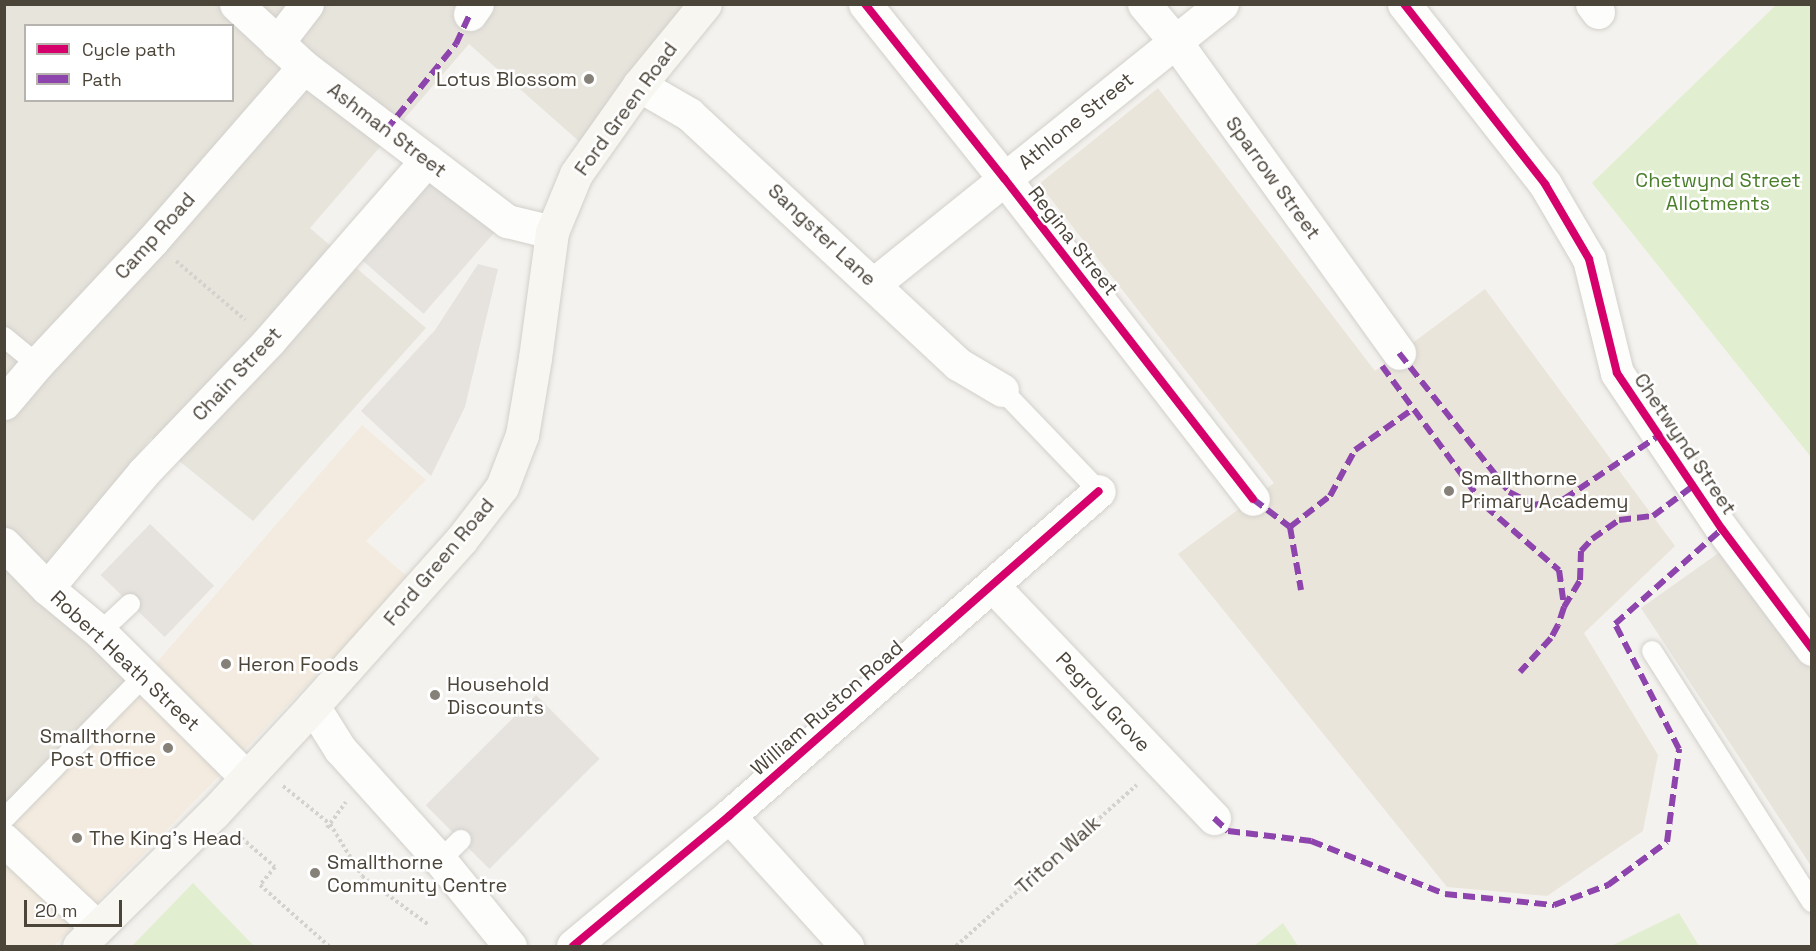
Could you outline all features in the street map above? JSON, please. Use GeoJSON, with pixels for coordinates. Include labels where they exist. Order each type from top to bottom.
{"type":"FeatureCollection","features":[{"type":"Feature","properties":{"kind":"main road","name":"Ford Green Road"},"geometry":{"type":"LineString","coordinates":[[88,937],[214,813],[314,706],[461,540],[502,488],[522,435],[536,358],[552,232],[576,174],[639,85],[705,4]]}},
{"type":"Feature","properties":{"kind":"street","name":"Ashman Street"},"geometry":{"type":"LineString","coordinates":[[236,4],[304,67],[507,221],[552,232]]}},
{"type":"Feature","properties":{"kind":"street"},"geometry":{"type":"LineString","coordinates":[[277,43],[308,4]]}},
{"type":"Feature","properties":{"kind":"street","name":"Regina Street"},"geometry":{"type":"LineString","coordinates":[[866,4],[1253,499]]}},
{"type":"Feature","properties":{"kind":"street","name":"Sparrow Street"},"geometry":{"type":"LineString","coordinates":[[1143,4],[1175,41],[1399,354]]}},
{"type":"Feature","properties":{"kind":"street","name":"Athlone Street"},"geometry":{"type":"LineString","coordinates":[[875,283],[1222,4]]}},
{"type":"Feature","properties":{"kind":"street","name":"Chetwynd Street"},"geometry":{"type":"LineString","coordinates":[[1404,4],[1545,184],[1589,259],[1617,374],[1722,528],[1810,643]]}},
{"type":"Feature","properties":{"kind":"street","name":"Camp Road"},"geometry":{"type":"LineString","coordinates":[[4,403],[37,364],[152,241],[304,67]]}},
{"type":"Feature","properties":{"kind":"street","name":"Sangster Lane"},"geometry":{"type":"LineString","coordinates":[[639,85],[689,114],[875,283],[958,364],[1002,390]]}},
{"type":"Feature","properties":{"kind":"street","name":"Chain Street"},"geometry":{"type":"LineString","coordinates":[[47,588],[144,472],[269,341],[427,160]]}},
{"type":"Feature","properties":{"kind":"street","name":"William Ruston Road"},"geometry":{"type":"LineString","coordinates":[[573,946],[729,816],[1099,491]]}},
{"type":"Feature","properties":{"kind":"street","name":"Robert Heath Street"},"geometry":{"type":"LineString","coordinates":[[4,544],[47,588],[100,632],[246,777]]}},
{"type":"Feature","properties":{"kind":"street","name":"Pegroy Grove"},"geometry":{"type":"LineString","coordinates":[[992,585],[1214,818]]}},
{"type":"Feature","properties":{"kind":"street"},"geometry":{"type":"LineString","coordinates":[[314,706],[340,749],[451,850],[510,946]]}},
{"type":"Feature","properties":{"kind":"street"},"geometry":{"type":"LineString","coordinates":[[729,816],[847,946]]}},
{"type":"Feature","properties":{"kind":"street"},"geometry":{"type":"LineString","coordinates":[[4,840],[88,937]]}},
{"type":"Feature","properties":{"kind":"lane"},"geometry":{"type":"LineString","coordinates":[[4,337],[37,364]]}},
{"type":"Feature","properties":{"kind":"lane"},"geometry":{"type":"LineString","coordinates":[[1002,390],[1099,491]]}},
{"type":"Feature","properties":{"kind":"lane"},"geometry":{"type":"LineString","coordinates":[[100,632],[130,604]]}},
{"type":"Feature","properties":{"kind":"lane"},"geometry":{"type":"LineString","coordinates":[[1652,651],[1812,902]]}},
{"type":"Feature","properties":{"kind":"lane"},"geometry":{"type":"LineString","coordinates":[[4,819],[144,676]]}},
{"type":"Feature","properties":{"kind":"path"},"geometry":{"type":"LineString","coordinates":[[152,241],[269,341]]}},
{"type":"Feature","properties":{"kind":"path"},"geometry":{"type":"LineString","coordinates":[[276,794],[284,785],[330,824],[362,876],[429,925]]}},
{"type":"Feature","properties":{"kind":"path"},"geometry":{"type":"LineString","coordinates":[[214,813],[275,867],[260,885],[329,946]]}},
{"type":"Feature","properties":{"kind":"path"},"geometry":{"type":"LineString","coordinates":[[238,835],[246,827]]}},
{"type":"Feature","properties":{"kind":"shaded area"},"geometry":{"type":"Polygon","coordinates":[[[5,5],[694,5],[582,144],[469,44],[310,228],[426,328],[253,521],[151,438],[49,570],[152,668],[5,829],[5,5]]]}},
{"type":"Feature","properties":{"kind":"shaded area","name":"Smallthorne Primary Academy"},"geometry":{"type":"Polygon","coordinates":[[[1158,88],[1375,371],[1485,289],[1675,546],[1584,633],[1658,755],[1643,831],[1547,896],[1447,887],[1178,554],[1274,483],[1039,184],[1158,88]]]}},
{"type":"Feature","properties":{"kind":"shaded area"},"geometry":{"type":"Polygon","coordinates":[[[436,176],[497,229],[424,314],[363,261],[436,176]]]}},
{"type":"Feature","properties":{"kind":"shaded area"},"geometry":{"type":"Polygon","coordinates":[[[478,264],[498,269],[465,407],[431,476],[361,411],[435,330],[478,264]]]}},
{"type":"Feature","properties":{"kind":"shaded area"},"geometry":{"type":"Polygon","coordinates":[[[362,425],[426,480],[366,541],[410,579],[54,946],[5,946],[4,829],[152,668],[362,425]]]}},
{"type":"Feature","properties":{"kind":"shaded area"},"geometry":{"type":"Polygon","coordinates":[[[150,524],[214,586],[165,637],[101,575],[150,524]]]}},
{"type":"Feature","properties":{"kind":"shaded area"},"geometry":{"type":"Polygon","coordinates":[[[1727,547],[1811,663],[1811,866],[1641,608],[1727,547]]]}},
{"type":"Feature","properties":{"kind":"shaded area"},"geometry":{"type":"Polygon","coordinates":[[[536,695],[600,759],[489,869],[426,805],[536,695]]]}},
{"type":"Feature","properties":{"kind":"green space","name":"Chetwynd Street Allotments"},"geometry":{"type":"Polygon","coordinates":[[[1776,5],[1811,5],[1811,457],[1592,183],[1776,5]]]}},
{"type":"Feature","properties":{"kind":"green space"},"geometry":{"type":"Polygon","coordinates":[[[193,883],[254,946],[132,946],[193,883]]]}},
{"type":"Feature","properties":{"kind":"green space"},"geometry":{"type":"Polygon","coordinates":[[[1679,913],[1699,946],[1611,946],[1679,913]]]}},
{"type":"Feature","properties":{"kind":"green space"},"geometry":{"type":"Polygon","coordinates":[[[1283,923],[1298,946],[1254,946],[1283,923]]]}},
{"type":"Feature","properties":{"kind":"marked path"},"geometry":{"type":"LineString","coordinates":[[386,130],[456,44],[470,14]]}},
{"type":"Feature","properties":{"kind":"marked path"},"geometry":{"type":"LineString","coordinates":[[1399,353],[1509,492],[1534,505],[1564,499],[1658,436]]}},
{"type":"Feature","properties":{"kind":"marked path"},"geometry":{"type":"LineString","coordinates":[[1382,366],[1485,506],[1559,570],[1564,607],[1558,625],[1551,638],[1520,672]]}},
{"type":"Feature","properties":{"kind":"marked path"},"geometry":{"type":"LineString","coordinates":[[1290,527],[1330,496],[1355,450],[1413,409]]}},
{"type":"Feature","properties":{"kind":"marked path"},"geometry":{"type":"LineString","coordinates":[[1564,607],[1580,580],[1581,551],[1592,539],[1619,520],[1653,516],[1693,486]]}},
{"type":"Feature","properties":{"kind":"marked path"},"geometry":{"type":"LineString","coordinates":[[1253,499],[1290,527],[1301,590]]}},
{"type":"Feature","properties":{"kind":"marked path"},"geometry":{"type":"LineString","coordinates":[[1214,818],[1228,831],[1311,841],[1445,894],[1554,905],[1608,885],[1667,842],[1679,749],[1615,624],[1722,529]]}},
{"type":"Feature","properties":{"kind":"cycle path"},"geometry":{"type":"LineString","coordinates":[[865,4],[1004,178],[1253,499]]}},
{"type":"Feature","properties":{"kind":"cycle path"},"geometry":{"type":"LineString","coordinates":[[1404,4],[1545,184],[1589,259],[1617,373],[1722,529],[1812,649]]}},
{"type":"Feature","properties":{"kind":"cycle path"},"geometry":{"type":"LineString","coordinates":[[573,946],[729,816],[1099,491]]}},
{"type":"Feature","properties":{"kind":"place","name":"Lotus Blossom"},"geometry":{"type":"Point","coordinates":[589,79]}},
{"type":"Feature","properties":{"kind":"place","name":"Smallthorne Primary Academy"},"geometry":{"type":"Point","coordinates":[1449,491]}},
{"type":"Feature","properties":{"kind":"place","name":"Heron Foods"},"geometry":{"type":"Point","coordinates":[226,664]}},
{"type":"Feature","properties":{"kind":"place","name":"Household Discounts"},"geometry":{"type":"Point","coordinates":[435,695]}},
{"type":"Feature","properties":{"kind":"place","name":"Smallthorne Post Office"},"geometry":{"type":"Point","coordinates":[168,748]}},
{"type":"Feature","properties":{"kind":"place","name":"The King's Head"},"geometry":{"type":"Point","coordinates":[77,838]}},
{"type":"Feature","properties":{"kind":"place","name":"Smallthorne Community Centre"},"geometry":{"type":"Point","coordinates":[315,873]}}]}
